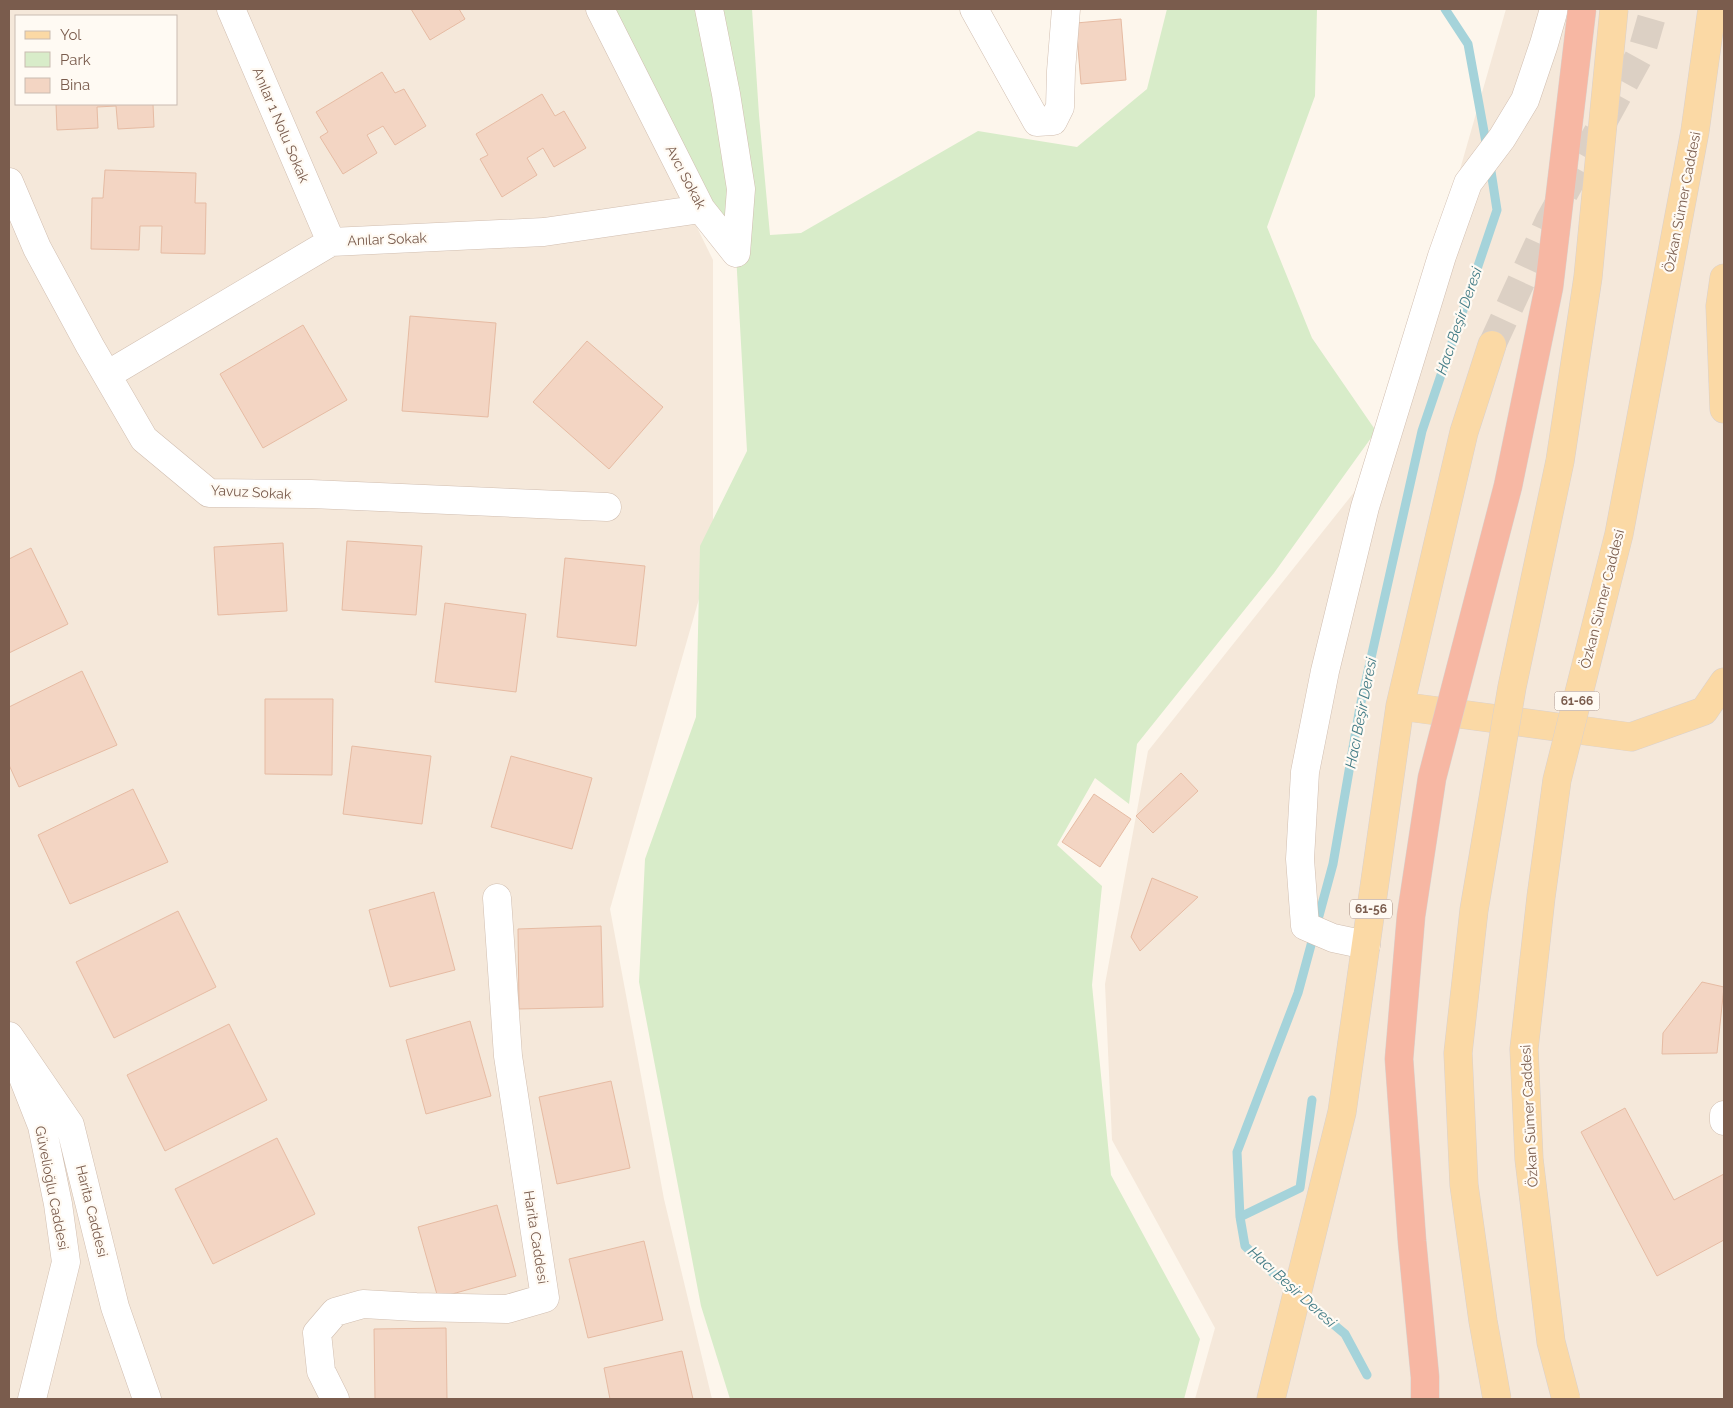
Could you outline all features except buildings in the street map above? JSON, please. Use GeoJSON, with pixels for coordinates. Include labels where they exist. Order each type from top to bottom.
{"type":"FeatureCollection","features":[{"type":"Feature","properties":{"kind":"highway"},"geometry":{"type":"LineString","coordinates":[[1426,1399],[1399,1059],[1411,916],[1432,778],[1508,486],[1549,287],[1582,9]]}},
{"type":"Feature","properties":{"kind":"main road"},"geometry":{"type":"LineString","coordinates":[[1497,1399],[1483,1322],[1464,1185],[1458,1053],[1474,910],[1512,688],[1560,461],[1585,296],[1604,126],[1614,9]]}},
{"type":"Feature","properties":{"kind":"main road","name":"Özkan Sümer Caddesi"},"geometry":{"type":"LineString","coordinates":[[1566,1399],[1551,1342],[1532,1188],[1524,1049],[1541,897],[1557,780],[1619,534],[1695,131],[1712,9]]}},
{"type":"Feature","properties":{"kind":"main road"},"geometry":{"type":"LineString","coordinates":[[1724,278],[1720,306],[1724,409]]}},
{"type":"Feature","properties":{"kind":"main road","name":"61-56"},"geometry":{"type":"LineString","coordinates":[[1271,1399],[1342,1112],[1400,706],[1464,432],[1492,345]]}},
{"type":"Feature","properties":{"kind":"main road"},"geometry":{"type":"LineString","coordinates":[[1400,706],[1631,737],[1704,711],[1724,684]]}},
{"type":"Feature","properties":{"kind":"street","name":"Anılar 1 Nolu Sokak"},"geometry":{"type":"LineString","coordinates":[[231,9],[331,242]]}},
{"type":"Feature","properties":{"kind":"street","name":"Avcı Sokak"},"geometry":{"type":"LineString","coordinates":[[600,9],[701,209],[736,253],[741,189],[726,94],[709,9]]}},
{"type":"Feature","properties":{"kind":"street"},"geometry":{"type":"LineString","coordinates":[[974,9],[1037,122],[1053,121],[1060,107],[1066,9]]}},
{"type":"Feature","properties":{"kind":"street"},"geometry":{"type":"LineString","coordinates":[[1366,945],[1334,938],[1304,926],[1300,859],[1306,772],[1325,671],[1365,507],[1442,256],[1468,183],[1502,138],[1525,100],[1554,9]]}},
{"type":"Feature","properties":{"kind":"street","name":"Yavuz Sokak"},"geometry":{"type":"LineString","coordinates":[[9,182],[37,248],[144,439],[209,493],[311,494],[607,507]]}},
{"type":"Feature","properties":{"kind":"street","name":"Anılar Sokak"},"geometry":{"type":"LineString","coordinates":[[107,374],[331,242],[544,232],[701,209]]}},
{"type":"Feature","properties":{"kind":"street","name":"Harita Caddesi"},"geometry":{"type":"LineString","coordinates":[[334,1399],[321,1370],[317,1334],[335,1312],[363,1304],[507,1309],[545,1298],[508,1056],[497,898]]}},
{"type":"Feature","properties":{"kind":"street","name":"Harita Caddesi"},"geometry":{"type":"LineString","coordinates":[[9,1037],[70,1125],[115,1307],[147,1399]]}},
{"type":"Feature","properties":{"kind":"street","name":"Güvelioğlu Caddesi"},"geometry":{"type":"LineString","coordinates":[[9,1037],[26,1088],[42,1126],[58,1204],[66,1262],[32,1399]]}},
{"type":"Feature","properties":{"kind":"street"},"geometry":{"type":"LineString","coordinates":[[1724,1115],[1724,1121]]}},
{"type":"Feature","properties":{"kind":"shaded area"},"geometry":{"type":"Polygon","coordinates":[[[9,9],[590,9],[713,260],[713,550],[610,909],[664,1199],[712,1399],[9,1399],[9,9]]]}},
{"type":"Feature","properties":{"kind":"shaded area"},"geometry":{"type":"Polygon","coordinates":[[[1506,9],[1724,9],[1724,1399],[1195,1399],[1215,1328],[1112,1140],[1105,984],[1148,751],[1375,466],[1506,9]]]}},
{"type":"Feature","properties":{"kind":"green space"},"geometry":{"type":"Polygon","coordinates":[[[600,9],[752,9],[770,235],[801,233],[978,131],[1077,147],[1147,89],[1167,9],[1317,9],[1315,96],[1267,227],[1312,338],[1376,431],[1274,573],[1137,744],[1129,804],[1095,778],[1057,845],[1102,886],[1092,985],[1111,1175],[1200,1339],[1184,1399],[730,1399],[701,1306],[639,982],[645,859],[696,717],[700,546],[747,451],[736,254],[600,9]]]}},
{"type":"Feature","properties":{"kind":"waterway","name":"Hacı Beşir Deresi"},"geometry":{"type":"LineString","coordinates":[[1445,9],[1468,44],[1487,148]]}},
{"type":"Feature","properties":{"kind":"waterway","name":"Hacı Beşir Deresi"},"geometry":{"type":"LineString","coordinates":[[1367,1375],[1345,1334],[1274,1274],[1245,1246],[1240,1217],[1237,1152],[1298,993],[1333,864],[1360,707],[1422,431],[1497,210],[1490,165]]}},
{"type":"Feature","properties":{"kind":"waterway"},"geometry":{"type":"LineString","coordinates":[[1240,1217],[1300,1188],[1312,1100]]}},
{"type":"Feature","properties":{"kind":"tunnel"},"geometry":{"type":"LineString","coordinates":[[1492,345],[1549,221],[1642,51],[1654,9]]}}]}
